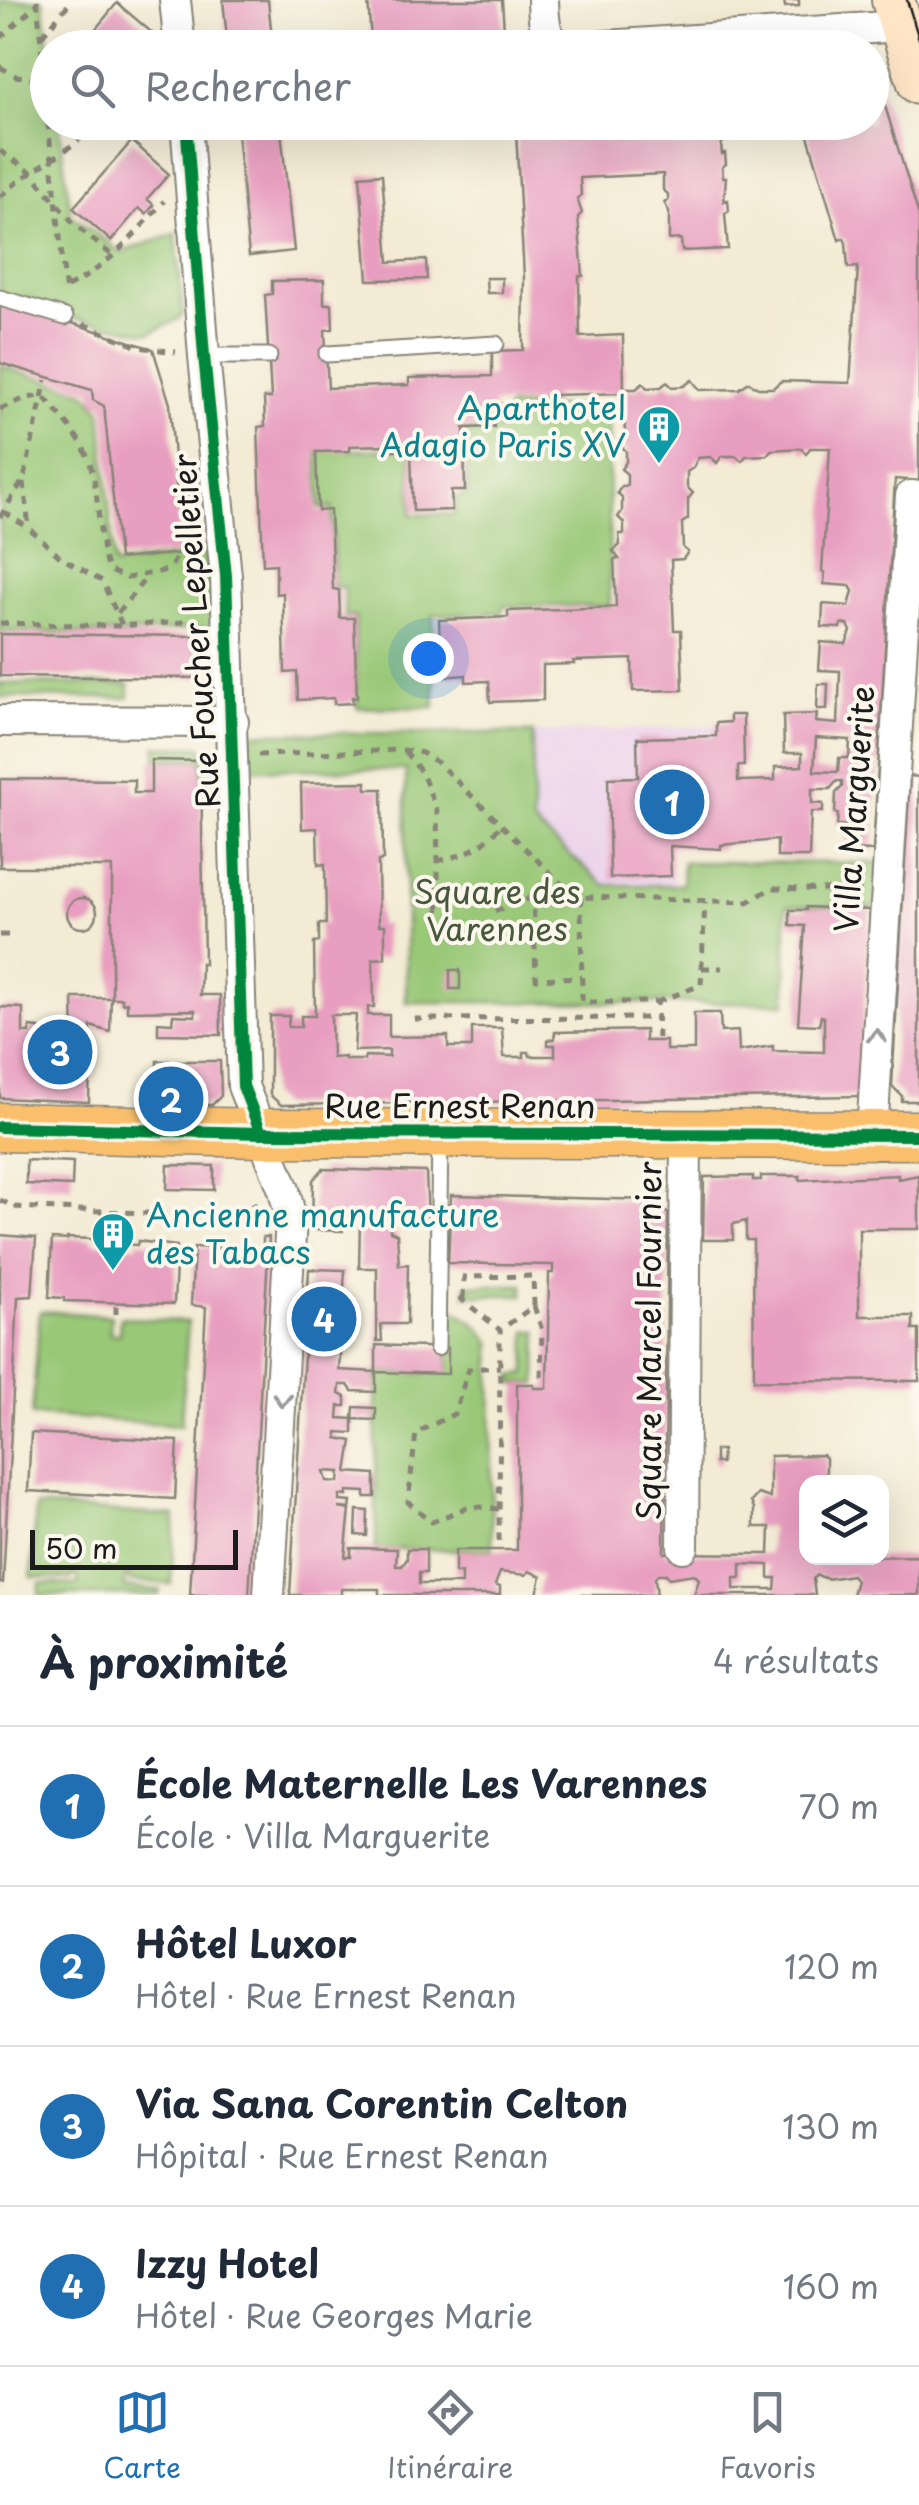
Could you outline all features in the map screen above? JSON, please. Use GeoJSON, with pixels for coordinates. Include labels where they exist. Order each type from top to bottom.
{"type":"FeatureCollection","features":[{"type":"Feature","properties":{"kind":"main road","name":"Rue Ernest Renan"},"geometry":{"type":"LineString","coordinates":[[0,1127],[261,1134],[919,1135]]}},
{"type":"Feature","properties":{"kind":"street"},"geometry":{"type":"LineString","coordinates":[[175,0],[178,30]]}},
{"type":"Feature","properties":{"kind":"street"},"geometry":{"type":"LineString","coordinates":[[543,0],[546,30]]}},
{"type":"Feature","properties":{"kind":"street"},"geometry":{"type":"LineString","coordinates":[[740,30],[897,13],[919,82]]}},
{"type":"Feature","properties":{"kind":"street","name":"Rue Foucher Lepelletier"},"geometry":{"type":"LineString","coordinates":[[187,140],[228,620],[243,1086],[284,1190],[291,1219],[269,1595]]}},
{"type":"Feature","properties":{"kind":"street","name":"Villa Marguerite"},"geometry":{"type":"LineString","coordinates":[[872,1134],[910,496],[919,496]]}},
{"type":"Feature","properties":{"kind":"street"},"geometry":{"type":"LineString","coordinates":[[0,721],[233,722]]}},
{"type":"Feature","properties":{"kind":"street","name":"Square Marcel Fournier"},"geometry":{"type":"LineString","coordinates":[[683,1546],[686,1136]]}},
{"type":"Feature","properties":{"kind":"lane"},"geometry":{"type":"LineString","coordinates":[[0,298],[65,317]]}},
{"type":"Feature","properties":{"kind":"lane"},"geometry":{"type":"LineString","coordinates":[[326,354],[496,344]]}},
{"type":"Feature","properties":{"kind":"lane"},"geometry":{"type":"LineString","coordinates":[[204,356],[269,356]]}},
{"type":"Feature","properties":{"kind":"lane"},"geometry":{"type":"LineString","coordinates":[[437,1348],[440,1134]]}},
{"type":"Feature","properties":{"kind":"path"},"geometry":{"type":"LineString","coordinates":[[46,30],[72,0]]}},
{"type":"Feature","properties":{"kind":"path"},"geometry":{"type":"LineString","coordinates":[[37,2],[40,30]]}},
{"type":"Feature","properties":{"kind":"path"},"geometry":{"type":"LineString","coordinates":[[0,38],[37,2]]}},
{"type":"Feature","properties":{"kind":"path"},"geometry":{"type":"LineString","coordinates":[[0,67],[30,78]]}},
{"type":"Feature","properties":{"kind":"path"},"geometry":{"type":"LineString","coordinates":[[49,140],[67,287],[65,317],[138,346],[204,356]]}},
{"type":"Feature","properties":{"kind":"path"},"geometry":{"type":"LineString","coordinates":[[0,197],[30,171],[80,140]]}},
{"type":"Feature","properties":{"kind":"path"},"geometry":{"type":"LineString","coordinates":[[0,151],[30,171],[75,225],[114,258]]}},
{"type":"Feature","properties":{"kind":"path"},"geometry":{"type":"LineString","coordinates":[[67,287],[114,258],[170,193],[191,192]]}},
{"type":"Feature","properties":{"kind":"path"},"geometry":{"type":"LineString","coordinates":[[29,528],[24,479],[46,380]]}},
{"type":"Feature","properties":{"kind":"path"},"geometry":{"type":"LineString","coordinates":[[0,408],[43,396]]}},
{"type":"Feature","properties":{"kind":"path"},"geometry":{"type":"LineString","coordinates":[[43,396],[88,458],[108,570],[102,581]]}},
{"type":"Feature","properties":{"kind":"path"},"geometry":{"type":"LineString","coordinates":[[24,479],[2,514],[29,528],[60,557],[102,581],[122,625]]}},
{"type":"Feature","properties":{"kind":"path"},"geometry":{"type":"LineString","coordinates":[[108,570],[126,578],[168,570],[182,553],[178,496],[218,493]]}},
{"type":"Feature","properties":{"kind":"path"},"geometry":{"type":"LineString","coordinates":[[118,614],[150,572]]}},
{"type":"Feature","properties":{"kind":"path"},"geometry":{"type":"LineString","coordinates":[[0,622],[122,625],[228,620]]}},
{"type":"Feature","properties":{"kind":"path"},"geometry":{"type":"LineString","coordinates":[[403,750],[422,773],[437,811],[439,929]]}},
{"type":"Feature","properties":{"kind":"path"},"geometry":{"type":"LineString","coordinates":[[234,756],[422,752],[581,897],[748,902],[772,888],[885,892]]}},
{"type":"Feature","properties":{"kind":"path"},"geometry":{"type":"LineString","coordinates":[[437,861],[472,852],[486,843],[501,824]]}},
{"type":"Feature","properties":{"kind":"path"},"geometry":{"type":"LineString","coordinates":[[495,911],[533,894],[551,873]]}},
{"type":"Feature","properties":{"kind":"path"},"geometry":{"type":"LineString","coordinates":[[533,894],[536,978],[581,978]]}},
{"type":"Feature","properties":{"kind":"path"},"geometry":{"type":"LineString","coordinates":[[581,897],[582,1002],[657,1002],[701,985],[705,902]]}},
{"type":"Feature","properties":{"kind":"path"},"geometry":{"type":"LineString","coordinates":[[702,968],[722,968]]}},
{"type":"Feature","properties":{"kind":"path"},"geometry":{"type":"LineString","coordinates":[[657,1002],[658,1040]]}},
{"type":"Feature","properties":{"kind":"path"},"geometry":{"type":"LineString","coordinates":[[414,1020],[657,1018]]}},
{"type":"Feature","properties":{"kind":"path"},"geometry":{"type":"LineString","coordinates":[[0,1200],[14,1208],[232,1217],[272,1196]]}},
{"type":"Feature","properties":{"kind":"path"},"geometry":{"type":"LineString","coordinates":[[118,1212],[120,1244]]}},
{"type":"Feature","properties":{"kind":"path"},"geometry":{"type":"LineString","coordinates":[[462,1300],[464,1276],[534,1276],[534,1306],[542,1330],[541,1381]]}},
{"type":"Feature","properties":{"kind":"path"},"geometry":{"type":"LineString","coordinates":[[438,1280],[500,1330]]}},
{"type":"Feature","properties":{"kind":"path"},"geometry":{"type":"LineString","coordinates":[[116,1304],[116,1314]]}},
{"type":"Feature","properties":{"kind":"path"},"geometry":{"type":"LineString","coordinates":[[500,1330],[534,1306]]}},
{"type":"Feature","properties":{"kind":"path"},"geometry":{"type":"LineString","coordinates":[[499,1541],[500,1330]]}},
{"type":"Feature","properties":{"kind":"path"},"geometry":{"type":"LineString","coordinates":[[499,1509],[470,1506],[432,1522],[408,1502],[416,1433],[454,1414],[469,1370],[500,1366]]}},
{"type":"Feature","properties":{"kind":"shaded area"},"geometry":{"type":"Polygon","coordinates":[[[730,715],[743,715],[744,766],[738,767],[739,781],[775,780],[775,767],[814,771],[809,857],[777,857],[777,837],[765,838],[765,843],[722,845],[721,849],[670,846],[674,883],[605,885],[533,823],[533,733],[715,726],[730,722],[730,715]]]}},
{"type":"Feature","properties":{"kind":"green space"},"geometry":{"type":"Polygon","coordinates":[[[0,0],[43,0],[47,30],[30,30],[30,140],[61,140],[71,215],[121,252],[176,234],[183,314],[150,333],[61,316],[0,297],[0,0]]]}},
{"type":"Feature","properties":{"kind":"green space"},"geometry":{"type":"Polygon","coordinates":[[[0,366],[86,392],[101,411],[114,565],[204,553],[226,627],[117,634],[0,631],[0,366]]]}},
{"type":"Feature","properties":{"kind":"green space"},"geometry":{"type":"Polygon","coordinates":[[[608,406],[610,606],[504,606],[501,613],[433,615],[435,707],[357,708],[355,617],[345,616],[344,587],[334,587],[332,508],[320,508],[318,451],[411,449],[412,515],[455,514],[455,498],[468,493],[464,431],[496,429],[508,407],[608,406]]]}},
{"type":"Feature","properties":{"kind":"green space"},"geometry":{"type":"Polygon","coordinates":[[[0,683],[129,684],[129,698],[0,697],[0,683]]]}},
{"type":"Feature","properties":{"kind":"green space","name":"Square des Varennes"},"geometry":{"type":"Polygon","coordinates":[[[250,733],[533,733],[533,823],[605,885],[682,885],[683,862],[878,863],[878,907],[786,906],[786,1003],[406,1002],[406,770],[246,769],[250,733]]]}},
{"type":"Feature","properties":{"kind":"green space"},"geometry":{"type":"Polygon","coordinates":[[[156,746],[201,747],[216,760],[216,795],[201,795],[202,760],[156,759],[156,746]]]}},
{"type":"Feature","properties":{"kind":"green space"},"geometry":{"type":"Polygon","coordinates":[[[466,1285],[523,1285],[523,1295],[466,1295],[466,1285]]]}},
{"type":"Feature","properties":{"kind":"green space"},"geometry":{"type":"Polygon","coordinates":[[[451,1308],[474,1322],[491,1342],[492,1550],[376,1549],[376,1372],[448,1374],[451,1308]]]}},
{"type":"Feature","properties":{"kind":"green space"},"geometry":{"type":"Polygon","coordinates":[[[40,1311],[111,1316],[110,1334],[119,1334],[120,1317],[188,1322],[181,1425],[32,1415],[40,1311]]]}},
{"type":"Feature","properties":{"kind":"green space"},"geometry":{"type":"Polygon","coordinates":[[[527,1331],[538,1331],[537,1384],[513,1384],[512,1376],[526,1374],[527,1331]]]}},
{"type":"Feature","properties":{"kind":"green space"},"geometry":{"type":"Polygon","coordinates":[[[36,1506],[175,1516],[171,1584],[129,1581],[125,1576],[124,1587],[160,1590],[159,1595],[39,1595],[40,1583],[78,1585],[79,1577],[31,1577],[36,1506]]]}},
{"type":"Feature","properties":{"kind":"building"},"geometry":{"type":"Polygon","coordinates":[[[223,0],[268,0],[271,30],[226,30],[223,0]]]}},
{"type":"Feature","properties":{"kind":"building"},"geometry":{"type":"Polygon","coordinates":[[[368,0],[502,0],[504,30],[370,30],[368,0]]]}},
{"type":"Feature","properties":{"kind":"building"},"geometry":{"type":"Polygon","coordinates":[[[784,0],[799,0],[799,6],[785,7],[784,0]]]}},
{"type":"Feature","properties":{"kind":"building"},"geometry":{"type":"Polygon","coordinates":[[[117,3],[149,30],[95,30],[117,3]]]}},
{"type":"Feature","properties":{"kind":"building"},"geometry":{"type":"Polygon","coordinates":[[[889,119],[919,216],[919,481],[895,479],[873,851],[846,850],[848,826],[837,825],[835,813],[836,793],[842,787],[842,781],[837,781],[830,789],[812,789],[812,803],[823,804],[823,812],[811,812],[809,857],[777,857],[777,840],[721,845],[721,849],[670,846],[671,876],[610,878],[608,778],[638,777],[637,738],[716,736],[716,723],[730,722],[730,715],[743,715],[744,766],[738,766],[738,781],[775,780],[775,767],[802,766],[802,753],[784,753],[783,715],[817,714],[816,722],[838,724],[840,671],[819,670],[821,642],[846,644],[851,631],[848,625],[841,624],[840,628],[822,627],[823,604],[849,606],[853,591],[850,586],[824,584],[830,448],[810,448],[806,454],[801,448],[771,450],[767,455],[746,456],[742,461],[736,456],[722,456],[717,463],[711,457],[698,458],[687,472],[687,487],[693,493],[688,499],[688,519],[682,523],[683,548],[688,552],[683,559],[671,560],[674,630],[681,630],[683,690],[633,691],[632,659],[543,665],[543,700],[490,702],[489,681],[466,682],[466,675],[441,677],[439,620],[508,617],[508,611],[616,607],[614,560],[619,559],[613,551],[620,545],[619,534],[624,534],[624,523],[618,517],[622,497],[617,493],[627,486],[627,474],[621,469],[626,451],[620,445],[625,437],[624,393],[554,395],[554,403],[493,404],[494,427],[464,428],[465,491],[451,491],[452,510],[413,511],[411,450],[387,450],[387,445],[316,452],[318,511],[330,510],[333,589],[339,590],[340,618],[354,618],[357,698],[352,697],[353,703],[334,704],[334,698],[298,700],[297,672],[285,673],[283,593],[276,594],[276,564],[263,565],[258,427],[265,426],[264,398],[271,398],[265,295],[272,294],[272,281],[324,280],[324,304],[332,304],[333,329],[325,330],[328,388],[409,385],[409,378],[492,376],[492,351],[523,350],[524,277],[516,140],[725,140],[721,144],[726,164],[722,167],[726,177],[724,201],[728,200],[729,211],[725,214],[728,249],[682,251],[681,239],[669,240],[669,212],[664,202],[668,201],[668,194],[663,190],[663,174],[580,178],[580,337],[623,335],[624,389],[636,389],[643,383],[647,388],[661,387],[667,382],[672,387],[684,386],[692,380],[700,390],[739,389],[749,382],[758,388],[773,388],[781,381],[850,383],[858,267],[848,268],[846,243],[844,238],[839,240],[809,140],[889,140],[889,119]],[[816,738],[814,771],[838,772],[839,758],[849,758],[850,740],[816,738]]]}},
{"type":"Feature","properties":{"kind":"building"},"geometry":{"type":"Polygon","coordinates":[[[238,140],[282,140],[294,251],[249,256],[238,140]]]}},
{"type":"Feature","properties":{"kind":"building"},"geometry":{"type":"Polygon","coordinates":[[[132,141],[169,174],[147,199],[154,205],[146,214],[139,208],[111,241],[73,208],[132,141]]]}},
{"type":"Feature","properties":{"kind":"building"},"geometry":{"type":"Polygon","coordinates":[[[382,174],[389,262],[426,260],[427,279],[368,280],[360,176],[382,174]]]}},
{"type":"Feature","properties":{"kind":"building"},"geometry":{"type":"Polygon","coordinates":[[[486,278],[502,278],[502,293],[487,293],[486,278]]]}},
{"type":"Feature","properties":{"kind":"building"},"geometry":{"type":"Polygon","coordinates":[[[0,300],[153,349],[170,404],[181,553],[119,559],[104,406],[93,400],[92,390],[0,363],[0,300]]]}},
{"type":"Feature","properties":{"kind":"building"},"geometry":{"type":"Polygon","coordinates":[[[0,634],[200,636],[200,678],[0,676],[0,634]]]}},
{"type":"Feature","properties":{"kind":"building"},"geometry":{"type":"Polygon","coordinates":[[[818,684],[828,684],[827,709],[817,709],[818,684]]]}},
{"type":"Feature","properties":{"kind":"building"},"geometry":{"type":"Polygon","coordinates":[[[151,760],[201,761],[204,964],[201,963],[200,995],[220,995],[221,1035],[158,1034],[158,1022],[172,1023],[173,1015],[195,1016],[195,1010],[127,1011],[127,1002],[112,998],[112,867],[0,867],[0,779],[134,780],[134,793],[151,793],[151,760]]]}},
{"type":"Feature","properties":{"kind":"building"},"geometry":{"type":"Polygon","coordinates":[[[910,776],[919,777],[919,1101],[902,1101],[892,1086],[910,776]]]}},
{"type":"Feature","properties":{"kind":"building"},"geometry":{"type":"Polygon","coordinates":[[[366,782],[366,789],[382,789],[379,925],[385,925],[385,958],[373,959],[374,1007],[368,1007],[368,1015],[389,1015],[389,1037],[448,1036],[448,1047],[472,1047],[472,1028],[502,1028],[504,1057],[524,1057],[524,1052],[530,1056],[555,1056],[555,1045],[548,1045],[548,1040],[554,1039],[555,1032],[645,1030],[645,1041],[666,1041],[666,1050],[694,1050],[694,1013],[720,1013],[721,1032],[738,1031],[739,1051],[773,1046],[773,1051],[824,1052],[824,1017],[821,1016],[819,1025],[798,1024],[805,926],[790,925],[790,910],[870,910],[859,1096],[281,1105],[270,1095],[270,1016],[289,1016],[288,1027],[301,1027],[301,1016],[315,1016],[314,943],[319,942],[319,924],[326,924],[325,864],[318,865],[317,828],[302,829],[301,783],[366,782]],[[331,1015],[332,1058],[389,1057],[389,1050],[354,1051],[356,1015],[331,1015]]]}},
{"type":"Feature","properties":{"kind":"building"},"geometry":{"type":"Polygon","coordinates":[[[82,898],[93,902],[97,913],[93,924],[82,928],[71,924],[67,913],[71,902],[82,898]]]}},
{"type":"Feature","properties":{"kind":"building"},"geometry":{"type":"Polygon","coordinates":[[[450,970],[460,970],[460,989],[450,989],[450,970]]]}},
{"type":"Feature","properties":{"kind":"building"},"geometry":{"type":"Polygon","coordinates":[[[73,998],[111,998],[110,1032],[91,1026],[89,1102],[0,1098],[0,1007],[23,1008],[23,1033],[30,1033],[30,1027],[39,1028],[40,1033],[74,1037],[73,998]]]}},
{"type":"Feature","properties":{"kind":"building"},"geometry":{"type":"Polygon","coordinates":[[[157,1061],[170,1061],[170,1070],[184,1070],[179,1061],[220,1061],[221,1096],[212,1105],[157,1104],[157,1061]]]}},
{"type":"Feature","properties":{"kind":"building"},"geometry":{"type":"Polygon","coordinates":[[[26,1160],[73,1162],[72,1186],[26,1184],[26,1160]]]}},
{"type":"Feature","properties":{"kind":"building"},"geometry":{"type":"Polygon","coordinates":[[[168,1165],[214,1166],[214,1190],[167,1189],[168,1165]]]}},
{"type":"Feature","properties":{"kind":"building"},"geometry":{"type":"Polygon","coordinates":[[[323,1169],[426,1172],[428,1220],[404,1219],[400,1210],[391,1210],[390,1231],[397,1234],[399,1265],[408,1264],[407,1324],[381,1324],[382,1341],[377,1341],[377,1268],[359,1268],[360,1218],[371,1218],[371,1213],[357,1212],[357,1218],[347,1214],[343,1218],[348,1226],[343,1226],[343,1231],[312,1230],[313,1180],[323,1169]]]}},
{"type":"Feature","properties":{"kind":"building"},"geometry":{"type":"Polygon","coordinates":[[[898,1175],[898,1179],[919,1175],[919,1229],[859,1229],[859,1316],[913,1316],[913,1330],[919,1330],[919,1381],[754,1380],[753,1240],[746,1240],[746,1221],[733,1224],[733,1240],[703,1240],[704,1177],[753,1176],[753,1180],[761,1180],[761,1176],[800,1176],[800,1180],[898,1175]]]}},
{"type":"Feature","properties":{"kind":"building"},"geometry":{"type":"Polygon","coordinates":[[[451,1195],[654,1200],[668,1214],[664,1553],[769,1554],[770,1527],[754,1527],[751,1502],[758,1494],[770,1498],[770,1456],[823,1455],[826,1475],[799,1475],[799,1565],[889,1565],[889,1557],[919,1556],[919,1595],[852,1595],[856,1580],[852,1575],[827,1579],[817,1575],[813,1579],[815,1595],[694,1595],[699,1579],[694,1574],[669,1578],[658,1574],[657,1595],[537,1595],[541,1576],[529,1571],[526,1575],[500,1572],[495,1585],[500,1587],[500,1595],[379,1595],[379,1589],[341,1589],[341,1595],[290,1595],[309,1269],[345,1270],[339,1370],[376,1372],[376,1392],[352,1391],[348,1385],[340,1385],[339,1394],[346,1397],[346,1406],[339,1406],[338,1418],[353,1419],[353,1433],[337,1432],[337,1438],[352,1441],[347,1472],[375,1474],[375,1497],[365,1497],[365,1492],[347,1491],[347,1496],[340,1495],[340,1501],[351,1502],[350,1509],[339,1508],[350,1510],[345,1557],[351,1557],[351,1548],[397,1549],[396,1566],[402,1566],[407,1549],[426,1549],[426,1573],[419,1573],[419,1584],[461,1584],[461,1573],[455,1573],[455,1550],[517,1550],[517,1384],[547,1388],[549,1273],[553,1273],[553,1265],[448,1263],[451,1195]],[[324,1471],[327,1481],[339,1482],[340,1472],[324,1471]],[[741,1564],[741,1578],[734,1578],[734,1589],[775,1589],[776,1578],[769,1578],[769,1565],[741,1564]]]}},
{"type":"Feature","properties":{"kind":"building"},"geometry":{"type":"Polygon","coordinates":[[[0,1235],[36,1238],[32,1296],[18,1297],[3,1583],[0,1583],[0,1235]]]}},
{"type":"Feature","properties":{"kind":"building"},"geometry":{"type":"Polygon","coordinates":[[[263,1237],[269,1237],[249,1595],[190,1595],[206,1307],[191,1305],[194,1247],[263,1250],[263,1237]]]}},
{"type":"Feature","properties":{"kind":"building","name":"Ancienne manufacture des Tabacs"},"geometry":{"type":"Polygon","coordinates":[[[52,1239],[93,1239],[93,1243],[137,1245],[138,1241],[177,1246],[174,1304],[64,1301],[49,1297],[52,1239]]]}},
{"type":"Feature","properties":{"kind":"building"},"geometry":{"type":"Polygon","coordinates":[[[376,1345],[448,1348],[448,1374],[376,1372],[376,1345]]]}},
{"type":"Feature","properties":{"kind":"building"},"geometry":{"type":"Polygon","coordinates":[[[354,1407],[376,1408],[376,1420],[353,1419],[354,1407]]]}},
{"type":"Feature","properties":{"kind":"building"},"geometry":{"type":"Polygon","coordinates":[[[31,1433],[178,1441],[175,1499],[28,1491],[31,1433]]]}},
{"type":"Feature","properties":{"kind":"building"},"geometry":{"type":"Polygon","coordinates":[[[715,1450],[722,1450],[721,1463],[715,1463],[715,1450]]]}},
{"type":"Feature","properties":{"kind":"building"},"geometry":{"type":"Polygon","coordinates":[[[357,1510],[368,1511],[367,1536],[356,1535],[357,1510]]]}},
{"type":"Feature","properties":{"kind":"tram line"},"geometry":{"type":"LineString","coordinates":[[907,0],[919,39]]}},
{"type":"Feature","properties":{"kind":"cycle path"},"geometry":{"type":"LineString","coordinates":[[187,140],[226,576],[243,1086],[261,1133]]}},
{"type":"Feature","properties":{"kind":"cycle path"},"geometry":{"type":"LineString","coordinates":[[0,1127],[261,1133],[919,1135]]}},
{"type":"Feature","properties":{"kind":"place","name":"Aparthotel Adagio Paris XV"},"geometry":{"type":"Point","coordinates":[659,465]}},
{"type":"Feature","properties":{"kind":"place","name":"École Maternelle Les Varennes"},"geometry":{"type":"Point","coordinates":[672,802]}},
{"type":"Feature","properties":{"kind":"place","name":"Via Sana Corentin Celton"},"geometry":{"type":"Point","coordinates":[60,1052]}},
{"type":"Feature","properties":{"kind":"place","name":"Hôtel Luxor"},"geometry":{"type":"Point","coordinates":[171,1099]}},
{"type":"Feature","properties":{"kind":"place","name":"Ancienne manufacture des Tabacs"},"geometry":{"type":"Point","coordinates":[113,1272]}},
{"type":"Feature","properties":{"kind":"place","name":"Izzy Hotel"},"geometry":{"type":"Point","coordinates":[324,1319]}}]}
